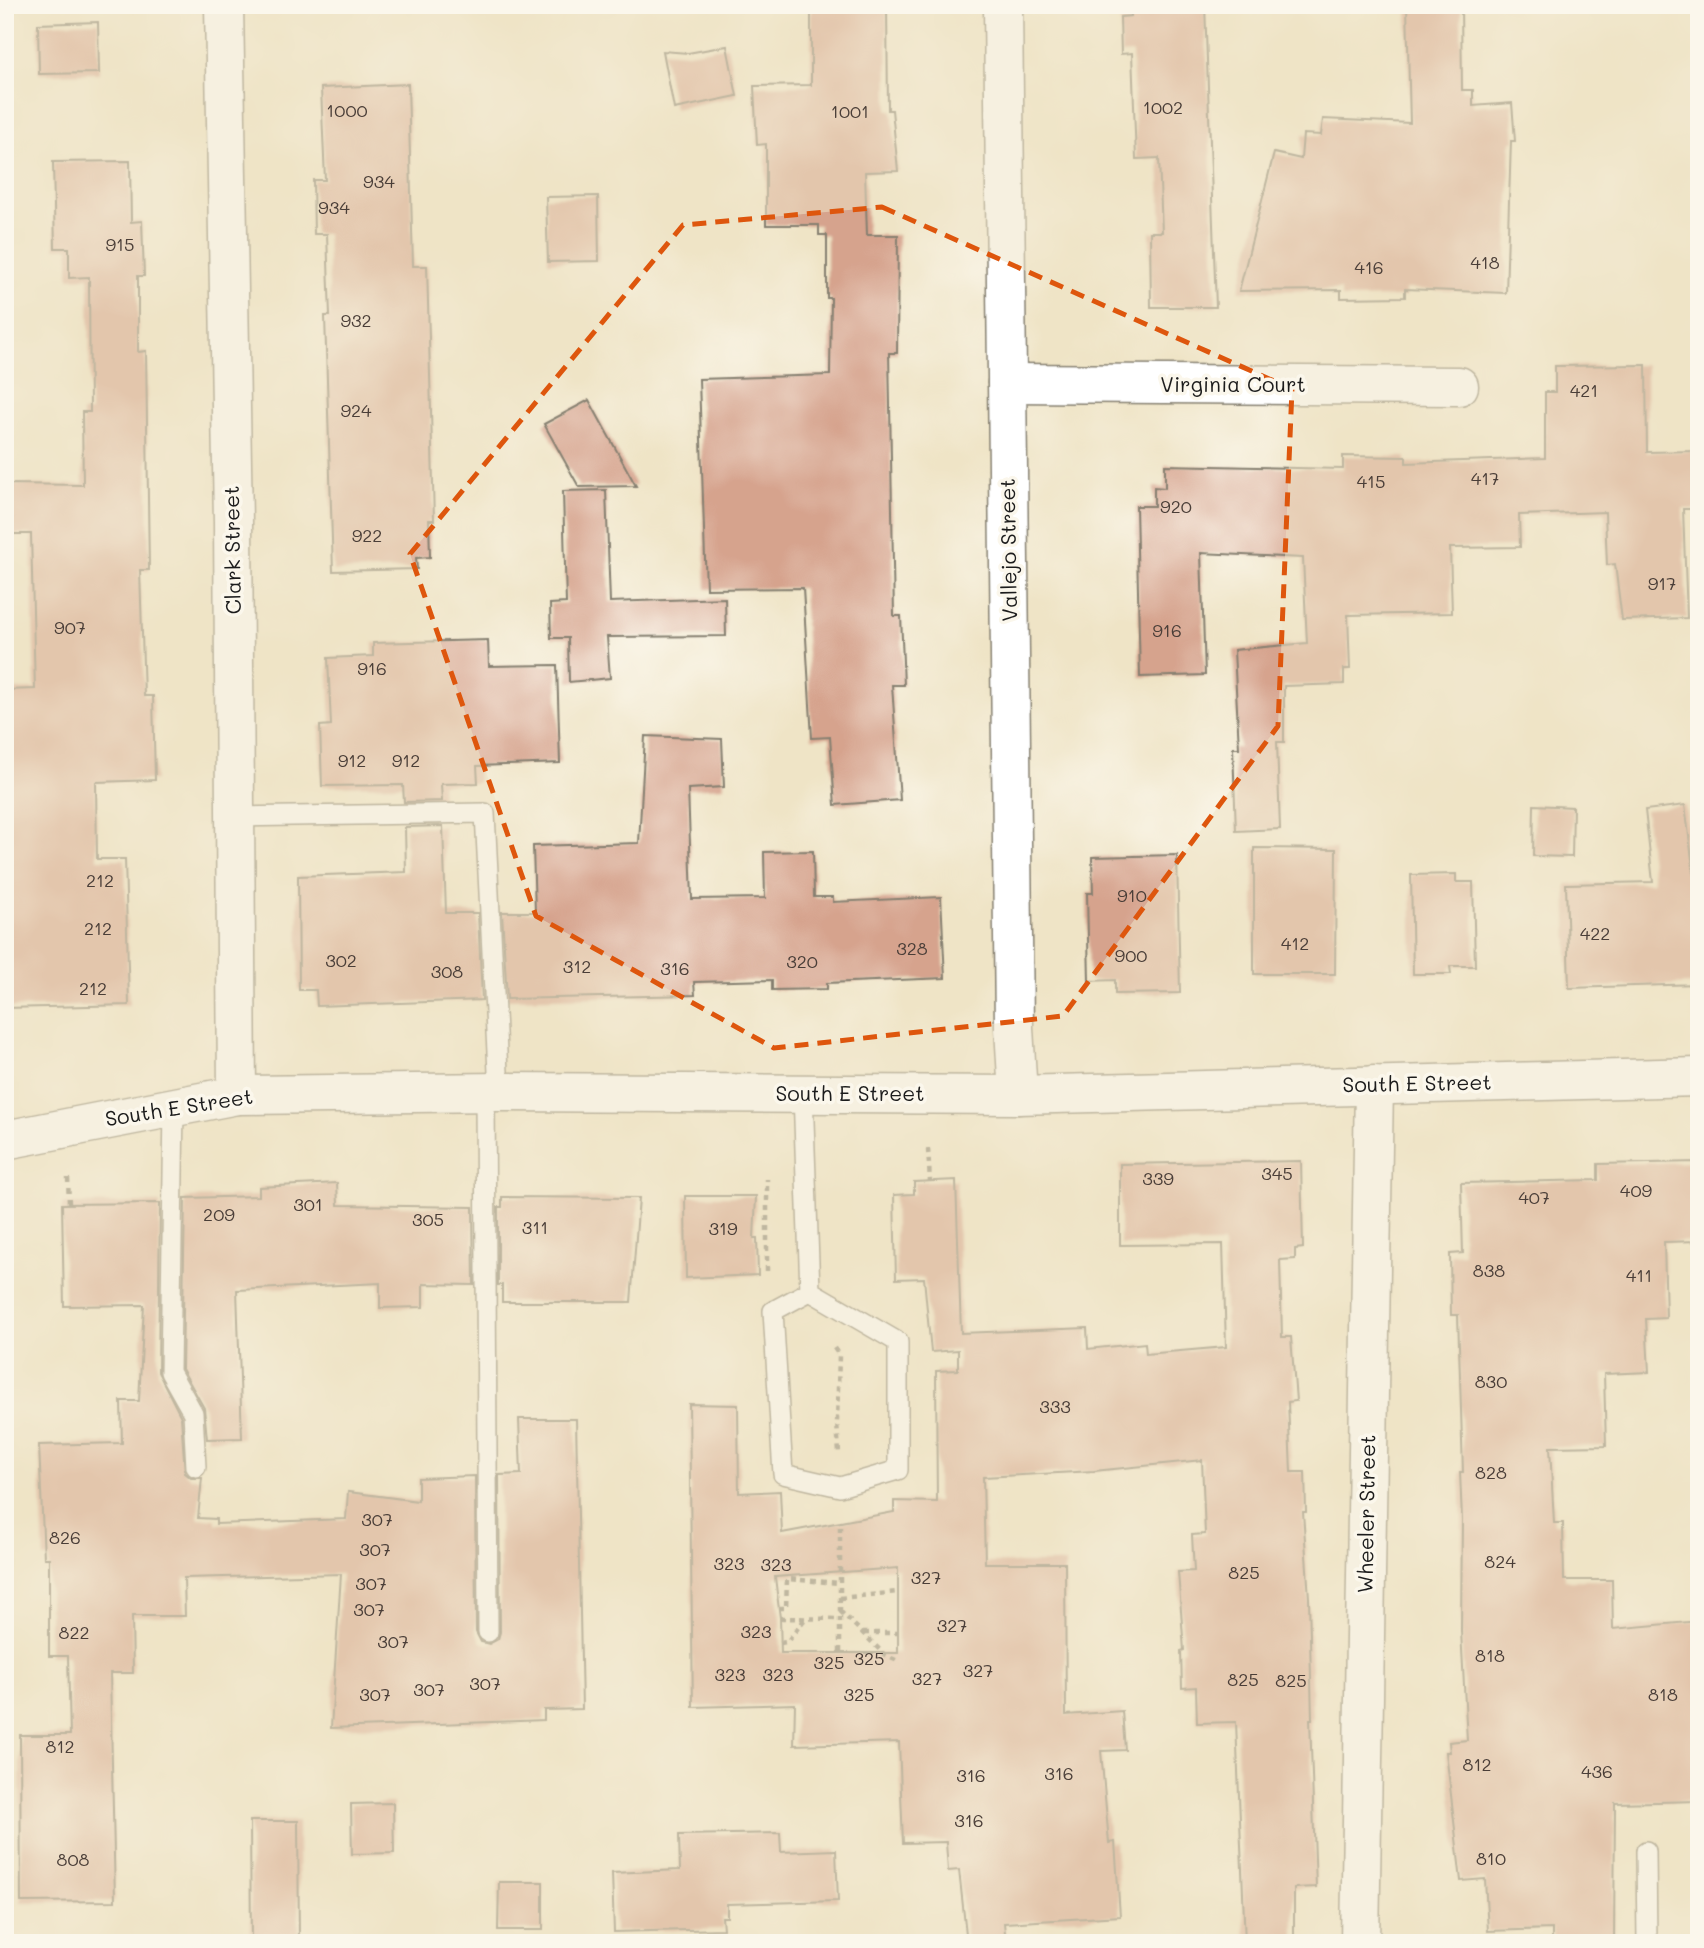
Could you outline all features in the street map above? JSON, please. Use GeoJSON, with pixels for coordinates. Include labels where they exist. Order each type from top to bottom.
{"type":"FeatureCollection","features":[{"type":"Feature","properties":{"kind":"street","name":"Clark Street"},"geometry":{"type":"LineString","coordinates":[[224,5],[233,522],[237,1095]]}},
{"type":"Feature","properties":{"kind":"street","name":"Vallejo Street"},"geometry":{"type":"LineString","coordinates":[[1003,5],[1014,1028],[1017,1095]]}},
{"type":"Feature","properties":{"kind":"street","name":"Virginia Court"},"geometry":{"type":"LineString","coordinates":[[1007,383],[1459,386]]}},
{"type":"Feature","properties":{"kind":"street","name":"South E Street"},"geometry":{"type":"LineString","coordinates":[[5,1140],[237,1095],[492,1092],[1017,1095],[1699,1077]]}},
{"type":"Feature","properties":{"kind":"street","name":"Wheeler Street"},"geometry":{"type":"LineString","coordinates":[[1360,1943],[1374,1085]]}},
{"type":"Feature","properties":{"kind":"lane"},"geometry":{"type":"LineString","coordinates":[[235,817],[485,813],[492,1092],[488,1632]]}},
{"type":"Feature","properties":{"kind":"lane"},"geometry":{"type":"LineString","coordinates":[[803,1093],[810,1291]]}},
{"type":"Feature","properties":{"kind":"lane"},"geometry":{"type":"LineString","coordinates":[[174,1107],[170,1372],[193,1413],[196,1467]]}},
{"type":"Feature","properties":{"kind":"lane"},"geometry":{"type":"LineString","coordinates":[[810,1291],[898,1342],[898,1470],[839,1487],[783,1474],[773,1311],[810,1291]]}},
{"type":"Feature","properties":{"kind":"lane"},"geometry":{"type":"LineString","coordinates":[[1646,1851],[1647,1943]]}},
{"type":"Feature","properties":{"kind":"path"},"geometry":{"type":"LineString","coordinates":[[928,1149],[930,1181]]}},
{"type":"Feature","properties":{"kind":"path"},"geometry":{"type":"LineString","coordinates":[[767,1271],[768,1177]]}},
{"type":"Feature","properties":{"kind":"path"},"geometry":{"type":"LineString","coordinates":[[68,1178],[69,1204]]}},
{"type":"Feature","properties":{"kind":"path"},"geometry":{"type":"LineString","coordinates":[[824,1341],[839,1355],[839,1459]]}},
{"type":"Feature","properties":{"kind":"path"},"geometry":{"type":"LineString","coordinates":[[840,1652],[841,1520]]}},
{"type":"Feature","properties":{"kind":"path"},"geometry":{"type":"LineString","coordinates":[[779,1608],[786,1608],[787,1579],[840,1583]]}},
{"type":"Feature","properties":{"kind":"path"},"geometry":{"type":"LineString","coordinates":[[840,1598],[898,1592]]}},
{"type":"Feature","properties":{"kind":"path"},"geometry":{"type":"LineString","coordinates":[[840,1611],[886,1656],[898,1661]]}},
{"type":"Feature","properties":{"kind":"path"},"geometry":{"type":"LineString","coordinates":[[780,1618],[840,1619]]}},
{"type":"Feature","properties":{"kind":"path"},"geometry":{"type":"LineString","coordinates":[[780,1643],[787,1642],[806,1618]]}},
{"type":"Feature","properties":{"kind":"path"},"geometry":{"type":"LineString","coordinates":[[863,1633],[898,1633]]}},
{"type":"Feature","properties":{"kind":"highlighted area"},"geometry":{"type":"Polygon","coordinates":[[[882,207],[1292,389],[1278,726],[1063,1016],[774,1048],[536,916],[410,554],[683,225],[882,207]]]}},
{"type":"Feature","properties":{"kind":"building"},"geometry":{"type":"Polygon","coordinates":[[[811,5],[887,5],[888,110],[892,110],[898,171],[865,172],[867,235],[898,235],[897,353],[889,353],[894,616],[901,616],[904,685],[892,685],[900,800],[835,805],[830,737],[812,738],[803,588],[706,589],[699,379],[830,375],[831,298],[827,298],[827,235],[819,235],[819,225],[766,225],[766,144],[757,145],[754,86],[811,85],[811,5]]]}},
{"type":"Feature","properties":{"kind":"building"},"geometry":{"type":"Polygon","coordinates":[[[1131,5],[1205,5],[1216,307],[1151,307],[1150,232],[1162,232],[1159,158],[1136,159],[1132,53],[1121,54],[1120,17],[1131,16],[1131,5]]]}},
{"type":"Feature","properties":{"kind":"building"},"geometry":{"type":"Polygon","coordinates":[[[1407,5],[1461,5],[1462,90],[1473,90],[1473,106],[1512,103],[1515,141],[1511,141],[1506,293],[1405,289],[1405,297],[1341,298],[1341,290],[1239,291],[1274,153],[1301,159],[1303,134],[1321,135],[1323,119],[1410,123],[1407,5]]]}},
{"type":"Feature","properties":{"kind":"building"},"geometry":{"type":"Polygon","coordinates":[[[98,22],[99,73],[39,74],[38,24],[98,22]]]}},
{"type":"Feature","properties":{"kind":"building"},"geometry":{"type":"Polygon","coordinates":[[[727,46],[737,96],[674,109],[663,51],[688,53],[727,46]]]}},
{"type":"Feature","properties":{"kind":"building"},"geometry":{"type":"Polygon","coordinates":[[[408,84],[413,266],[427,266],[434,520],[429,520],[430,557],[416,558],[417,569],[333,571],[325,316],[330,316],[327,234],[314,234],[313,180],[325,180],[321,88],[408,84]]]}},
{"type":"Feature","properties":{"kind":"building"},"geometry":{"type":"Polygon","coordinates":[[[130,161],[131,222],[142,221],[144,276],[138,276],[138,352],[146,351],[149,570],[140,570],[144,696],[153,696],[155,780],[96,782],[97,859],[125,859],[129,1005],[5,1008],[5,690],[35,689],[31,534],[5,534],[5,484],[83,485],[82,412],[90,412],[89,277],[69,278],[69,248],[55,248],[53,162],[130,161]]]}},
{"type":"Feature","properties":{"kind":"building"},"geometry":{"type":"Polygon","coordinates":[[[598,196],[599,261],[548,262],[546,197],[598,196]]]}},
{"type":"Feature","properties":{"kind":"building"},"geometry":{"type":"Polygon","coordinates":[[[1646,365],[1647,452],[1699,451],[1699,509],[1683,509],[1687,618],[1622,620],[1615,564],[1607,565],[1605,512],[1519,515],[1520,547],[1450,548],[1452,613],[1348,615],[1350,669],[1344,669],[1344,684],[1284,686],[1284,742],[1277,742],[1280,829],[1236,831],[1233,748],[1239,748],[1234,650],[1307,643],[1303,558],[1201,553],[1205,675],[1140,677],[1136,506],[1154,506],[1154,487],[1165,488],[1165,465],[1343,469],[1343,456],[1406,457],[1406,463],[1545,458],[1545,392],[1555,392],[1555,366],[1646,365]]]}},
{"type":"Feature","properties":{"kind":"building"},"geometry":{"type":"Polygon","coordinates":[[[589,400],[636,486],[579,487],[544,424],[589,400]]]}},
{"type":"Feature","properties":{"kind":"building"},"geometry":{"type":"Polygon","coordinates":[[[606,490],[610,602],[725,598],[726,636],[607,637],[610,678],[569,682],[568,638],[551,638],[550,604],[566,603],[563,491],[606,490]]]}},
{"type":"Feature","properties":{"kind":"building"},"geometry":{"type":"Polygon","coordinates":[[[488,640],[489,666],[557,665],[560,763],[477,766],[478,783],[441,784],[442,801],[404,802],[403,785],[322,786],[320,726],[331,725],[328,658],[373,656],[373,643],[488,640]]]}},
{"type":"Feature","properties":{"kind":"building"},"geometry":{"type":"Polygon","coordinates":[[[645,736],[722,739],[724,787],[688,789],[692,899],[765,898],[764,852],[813,851],[814,897],[833,897],[833,902],[941,897],[945,978],[827,983],[827,989],[772,990],[772,980],[694,982],[695,995],[507,999],[502,912],[535,912],[533,846],[639,843],[645,736]]]}},
{"type":"Feature","properties":{"kind":"building"},"geometry":{"type":"Polygon","coordinates":[[[1534,805],[1573,807],[1572,857],[1533,856],[1534,805]]]}},
{"type":"Feature","properties":{"kind":"building"},"geometry":{"type":"Polygon","coordinates":[[[1685,805],[1694,875],[1699,874],[1699,984],[1569,988],[1566,884],[1653,882],[1645,810],[1685,805]]]}},
{"type":"Feature","properties":{"kind":"building"},"geometry":{"type":"Polygon","coordinates":[[[443,826],[446,913],[478,913],[482,1000],[317,1006],[316,990],[299,990],[298,876],[406,872],[405,827],[443,826]]]}},
{"type":"Feature","properties":{"kind":"building"},"geometry":{"type":"Polygon","coordinates":[[[1254,848],[1336,849],[1335,974],[1254,974],[1254,848]]]}},
{"type":"Feature","properties":{"kind":"building"},"geometry":{"type":"Polygon","coordinates":[[[1177,855],[1180,993],[1115,994],[1115,980],[1089,981],[1087,893],[1093,893],[1092,857],[1177,855]]]}},
{"type":"Feature","properties":{"kind":"building"},"geometry":{"type":"Polygon","coordinates":[[[1456,874],[1456,882],[1473,882],[1475,966],[1450,966],[1451,974],[1413,974],[1411,875],[1456,874]]]}},
{"type":"Feature","properties":{"kind":"building"},"geometry":{"type":"Polygon","coordinates":[[[1301,1161],[1303,1248],[1295,1249],[1295,1259],[1280,1260],[1282,1337],[1291,1337],[1296,1401],[1288,1402],[1291,1472],[1305,1472],[1306,1512],[1303,1512],[1309,1598],[1316,1887],[1294,1888],[1294,1943],[1245,1943],[1236,1722],[1197,1723],[1196,1687],[1182,1688],[1181,1651],[1184,1650],[1178,1572],[1194,1571],[1192,1535],[1205,1534],[1202,1460],[1094,1471],[983,1477],[985,1563],[1065,1563],[1066,1715],[1122,1711],[1125,1750],[1101,1751],[1109,1843],[1115,1842],[1120,1916],[1004,1923],[1006,1943],[967,1943],[959,1870],[948,1871],[946,1842],[903,1843],[899,1742],[794,1745],[795,1704],[693,1707],[689,1404],[738,1405],[739,1493],[780,1491],[782,1533],[894,1512],[894,1501],[937,1502],[936,1371],[958,1370],[958,1350],[931,1352],[924,1278],[896,1279],[894,1195],[914,1194],[914,1182],[956,1180],[961,1333],[1087,1328],[1088,1349],[1145,1343],[1146,1354],[1226,1347],[1223,1244],[1120,1245],[1120,1164],[1301,1161]],[[898,1568],[775,1577],[781,1653],[898,1653],[898,1568]]]}},
{"type":"Feature","properties":{"kind":"building"},"geometry":{"type":"Polygon","coordinates":[[[1699,1162],[1699,1241],[1664,1242],[1666,1318],[1646,1319],[1649,1372],[1604,1374],[1606,1446],[1550,1447],[1554,1523],[1563,1523],[1564,1580],[1612,1580],[1613,1629],[1699,1621],[1699,1801],[1615,1803],[1614,1943],[1552,1943],[1552,1929],[1488,1931],[1485,1879],[1461,1881],[1446,1752],[1450,1752],[1449,1742],[1467,1740],[1461,1631],[1460,1472],[1463,1472],[1458,1315],[1451,1315],[1450,1254],[1463,1253],[1461,1183],[1598,1180],[1598,1164],[1699,1162]]]}},
{"type":"Feature","properties":{"kind":"building"},"geometry":{"type":"Polygon","coordinates":[[[337,1183],[338,1205],[473,1207],[474,1285],[423,1284],[423,1307],[380,1308],[380,1283],[237,1290],[242,1438],[207,1439],[204,1408],[182,1369],[185,1198],[259,1196],[259,1187],[337,1183]]]}},
{"type":"Feature","properties":{"kind":"building"},"geometry":{"type":"Polygon","coordinates":[[[685,1196],[756,1196],[754,1238],[757,1238],[758,1275],[686,1278],[685,1196]]]}},
{"type":"Feature","properties":{"kind":"building"},"geometry":{"type":"Polygon","coordinates":[[[502,1197],[639,1198],[631,1302],[502,1302],[502,1285],[498,1285],[498,1207],[502,1207],[502,1197]]]}},
{"type":"Feature","properties":{"kind":"building"},"geometry":{"type":"Polygon","coordinates":[[[160,1203],[158,1372],[181,1417],[185,1473],[191,1478],[202,1478],[198,1518],[216,1519],[216,1524],[346,1519],[348,1492],[418,1501],[418,1478],[475,1476],[476,1632],[481,1642],[489,1644],[498,1639],[500,1632],[499,1475],[521,1474],[519,1419],[576,1419],[582,1709],[544,1710],[544,1720],[331,1728],[341,1574],[184,1578],[185,1616],[132,1616],[133,1673],[110,1673],[115,1901],[21,1902],[20,1735],[70,1735],[68,1656],[49,1656],[49,1558],[44,1558],[39,1445],[122,1443],[121,1401],[139,1401],[144,1305],[64,1306],[62,1204],[160,1203]]]}},
{"type":"Feature","properties":{"kind":"building"},"geometry":{"type":"Polygon","coordinates":[[[393,1803],[394,1853],[352,1854],[351,1804],[393,1803]]]}},
{"type":"Feature","properties":{"kind":"building"},"geometry":{"type":"Polygon","coordinates":[[[250,1821],[298,1821],[299,1943],[251,1943],[250,1821]]]}},
{"type":"Feature","properties":{"kind":"building"},"geometry":{"type":"Polygon","coordinates":[[[780,1833],[781,1852],[836,1850],[838,1901],[727,1904],[727,1917],[722,1917],[723,1929],[614,1932],[612,1873],[680,1870],[679,1835],[780,1833]]]}},
{"type":"Feature","properties":{"kind":"building"},"geometry":{"type":"Polygon","coordinates":[[[499,1882],[543,1882],[543,1930],[498,1930],[499,1882]]]}}]}
